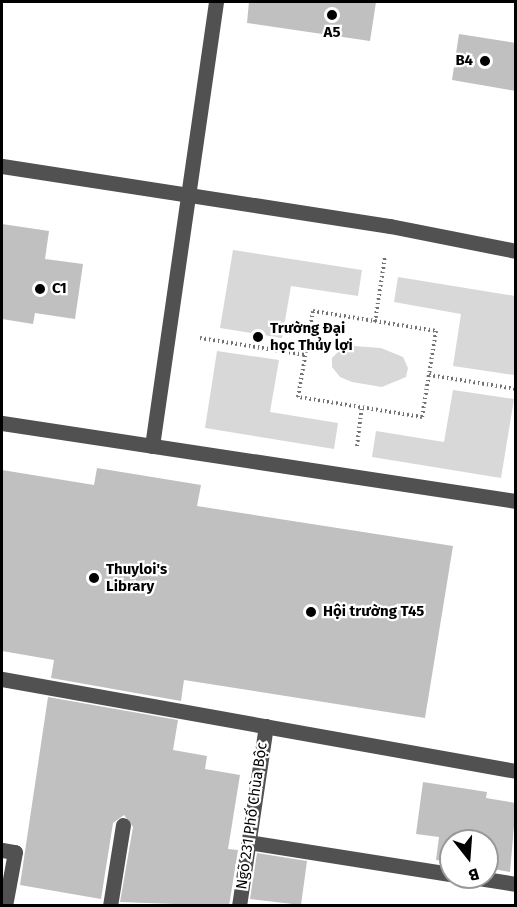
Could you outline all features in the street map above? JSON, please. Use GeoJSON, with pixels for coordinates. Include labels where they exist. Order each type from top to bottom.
{"type":"FeatureCollection","features":[{"type":"Feature","properties":{"kind":"lane"},"geometry":{"type":"LineString","coordinates":[[152,446],[186,195],[216,2]]}},
{"type":"Feature","properties":{"kind":"lane"},"geometry":{"type":"LineString","coordinates":[[2,166],[390,226],[516,251]]}},
{"type":"Feature","properties":{"kind":"lane"},"geometry":{"type":"LineString","coordinates":[[2,423],[516,501]]}},
{"type":"Feature","properties":{"kind":"lane"},"geometry":{"type":"LineString","coordinates":[[2,679],[516,771]]}},
{"type":"Feature","properties":{"kind":"lane","name":"Ngõ 231 Phố Chùa Bộc"},"geometry":{"type":"LineString","coordinates":[[239,906],[266,726]]}},
{"type":"Feature","properties":{"kind":"lane"},"geometry":{"type":"LineString","coordinates":[[110,906],[123,825]]}},
{"type":"Feature","properties":{"kind":"lane"},"geometry":{"type":"LineString","coordinates":[[248,842],[439,872]]}},
{"type":"Feature","properties":{"kind":"lane"},"geometry":{"type":"LineString","coordinates":[[2,850],[15,852],[5,906]]}},
{"type":"Feature","properties":{"kind":"lane"},"geometry":{"type":"LineString","coordinates":[[499,881],[516,884]]}},
{"type":"Feature","properties":{"kind":"path"},"geometry":{"type":"LineString","coordinates":[[375,322],[390,226]]}},
{"type":"Feature","properties":{"kind":"path"},"geometry":{"type":"LineString","coordinates":[[313,311],[375,322],[436,331],[422,417],[298,397],[313,311]]}},
{"type":"Feature","properties":{"kind":"path"},"geometry":{"type":"LineString","coordinates":[[168,333],[306,356]]}},
{"type":"Feature","properties":{"kind":"path"},"geometry":{"type":"LineString","coordinates":[[429,375],[516,389]]}},
{"type":"Feature","properties":{"kind":"shaded area"},"geometry":{"type":"Polygon","coordinates":[[[233,250],[362,270],[358,296],[291,286],[282,338],[220,328],[233,250]]]}},
{"type":"Feature","properties":{"kind":"shaded area"},"geometry":{"type":"Polygon","coordinates":[[[398,277],[515,296],[514,375],[453,366],[461,314],[394,302],[398,277]]]}},
{"type":"Feature","properties":{"kind":"shaded area"},"geometry":{"type":"Polygon","coordinates":[[[354,346],[381,348],[403,357],[408,368],[406,377],[382,387],[352,382],[340,377],[332,367],[332,358],[340,350],[354,346]]]}},
{"type":"Feature","properties":{"kind":"shaded area"},"geometry":{"type":"Polygon","coordinates":[[[217,351],[279,360],[270,412],[338,423],[334,449],[205,428],[217,351]]]}},
{"type":"Feature","properties":{"kind":"shaded area"},"geometry":{"type":"Polygon","coordinates":[[[453,390],[514,399],[501,478],[372,457],[376,431],[444,442],[453,390]]]}},
{"type":"Feature","properties":{"kind":"building","name":"A5"},"geometry":{"type":"Polygon","coordinates":[[[249,2],[376,2],[370,41],[247,23],[249,2]]]}},
{"type":"Feature","properties":{"kind":"building","name":"B4"},"geometry":{"type":"Polygon","coordinates":[[[459,34],[516,43],[516,91],[452,80],[459,34]]]}},
{"type":"Feature","properties":{"kind":"building","name":"C1"},"geometry":{"type":"Polygon","coordinates":[[[2,224],[49,231],[45,259],[83,264],[75,319],[35,313],[33,324],[2,319],[2,224]]]}},
{"type":"Feature","properties":{"kind":"building"},"geometry":{"type":"Polygon","coordinates":[[[97,468],[201,485],[197,506],[453,546],[425,718],[184,680],[181,701],[51,678],[54,660],[2,651],[2,470],[94,485],[97,468]]]}},
{"type":"Feature","properties":{"kind":"building"},"geometry":{"type":"Polygon","coordinates":[[[48,697],[178,720],[173,750],[207,756],[205,769],[240,775],[228,849],[238,850],[229,906],[120,902],[133,827],[124,815],[113,823],[101,899],[20,885],[48,697]]]}},
{"type":"Feature","properties":{"kind":"building"},"geometry":{"type":"Polygon","coordinates":[[[423,782],[487,792],[486,798],[516,803],[510,872],[499,870],[499,829],[439,829],[439,837],[416,834],[423,782]]]}},
{"type":"Feature","properties":{"kind":"building"},"geometry":{"type":"Polygon","coordinates":[[[439,837],[439,860],[436,860],[439,837]]]}},
{"type":"Feature","properties":{"kind":"building"},"geometry":{"type":"Polygon","coordinates":[[[257,853],[307,861],[301,905],[250,899],[257,853]]]}},
{"type":"Feature","properties":{"kind":"place","name":"A5"},"geometry":{"type":"Point","coordinates":[332,15]}},
{"type":"Feature","properties":{"kind":"place","name":"B4"},"geometry":{"type":"Point","coordinates":[485,61]}},
{"type":"Feature","properties":{"kind":"place","name":"C1"},"geometry":{"type":"Point","coordinates":[40,289]}},
{"type":"Feature","properties":{"kind":"place","name":"Trường Đại học Thủy lợi"},"geometry":{"type":"Point","coordinates":[258,337]}},
{"type":"Feature","properties":{"kind":"place","name":"Thuyloi's Library"},"geometry":{"type":"Point","coordinates":[94,578]}},
{"type":"Feature","properties":{"kind":"place","name":"Hội trường T45"},"geometry":{"type":"Point","coordinates":[311,612]}}]}
